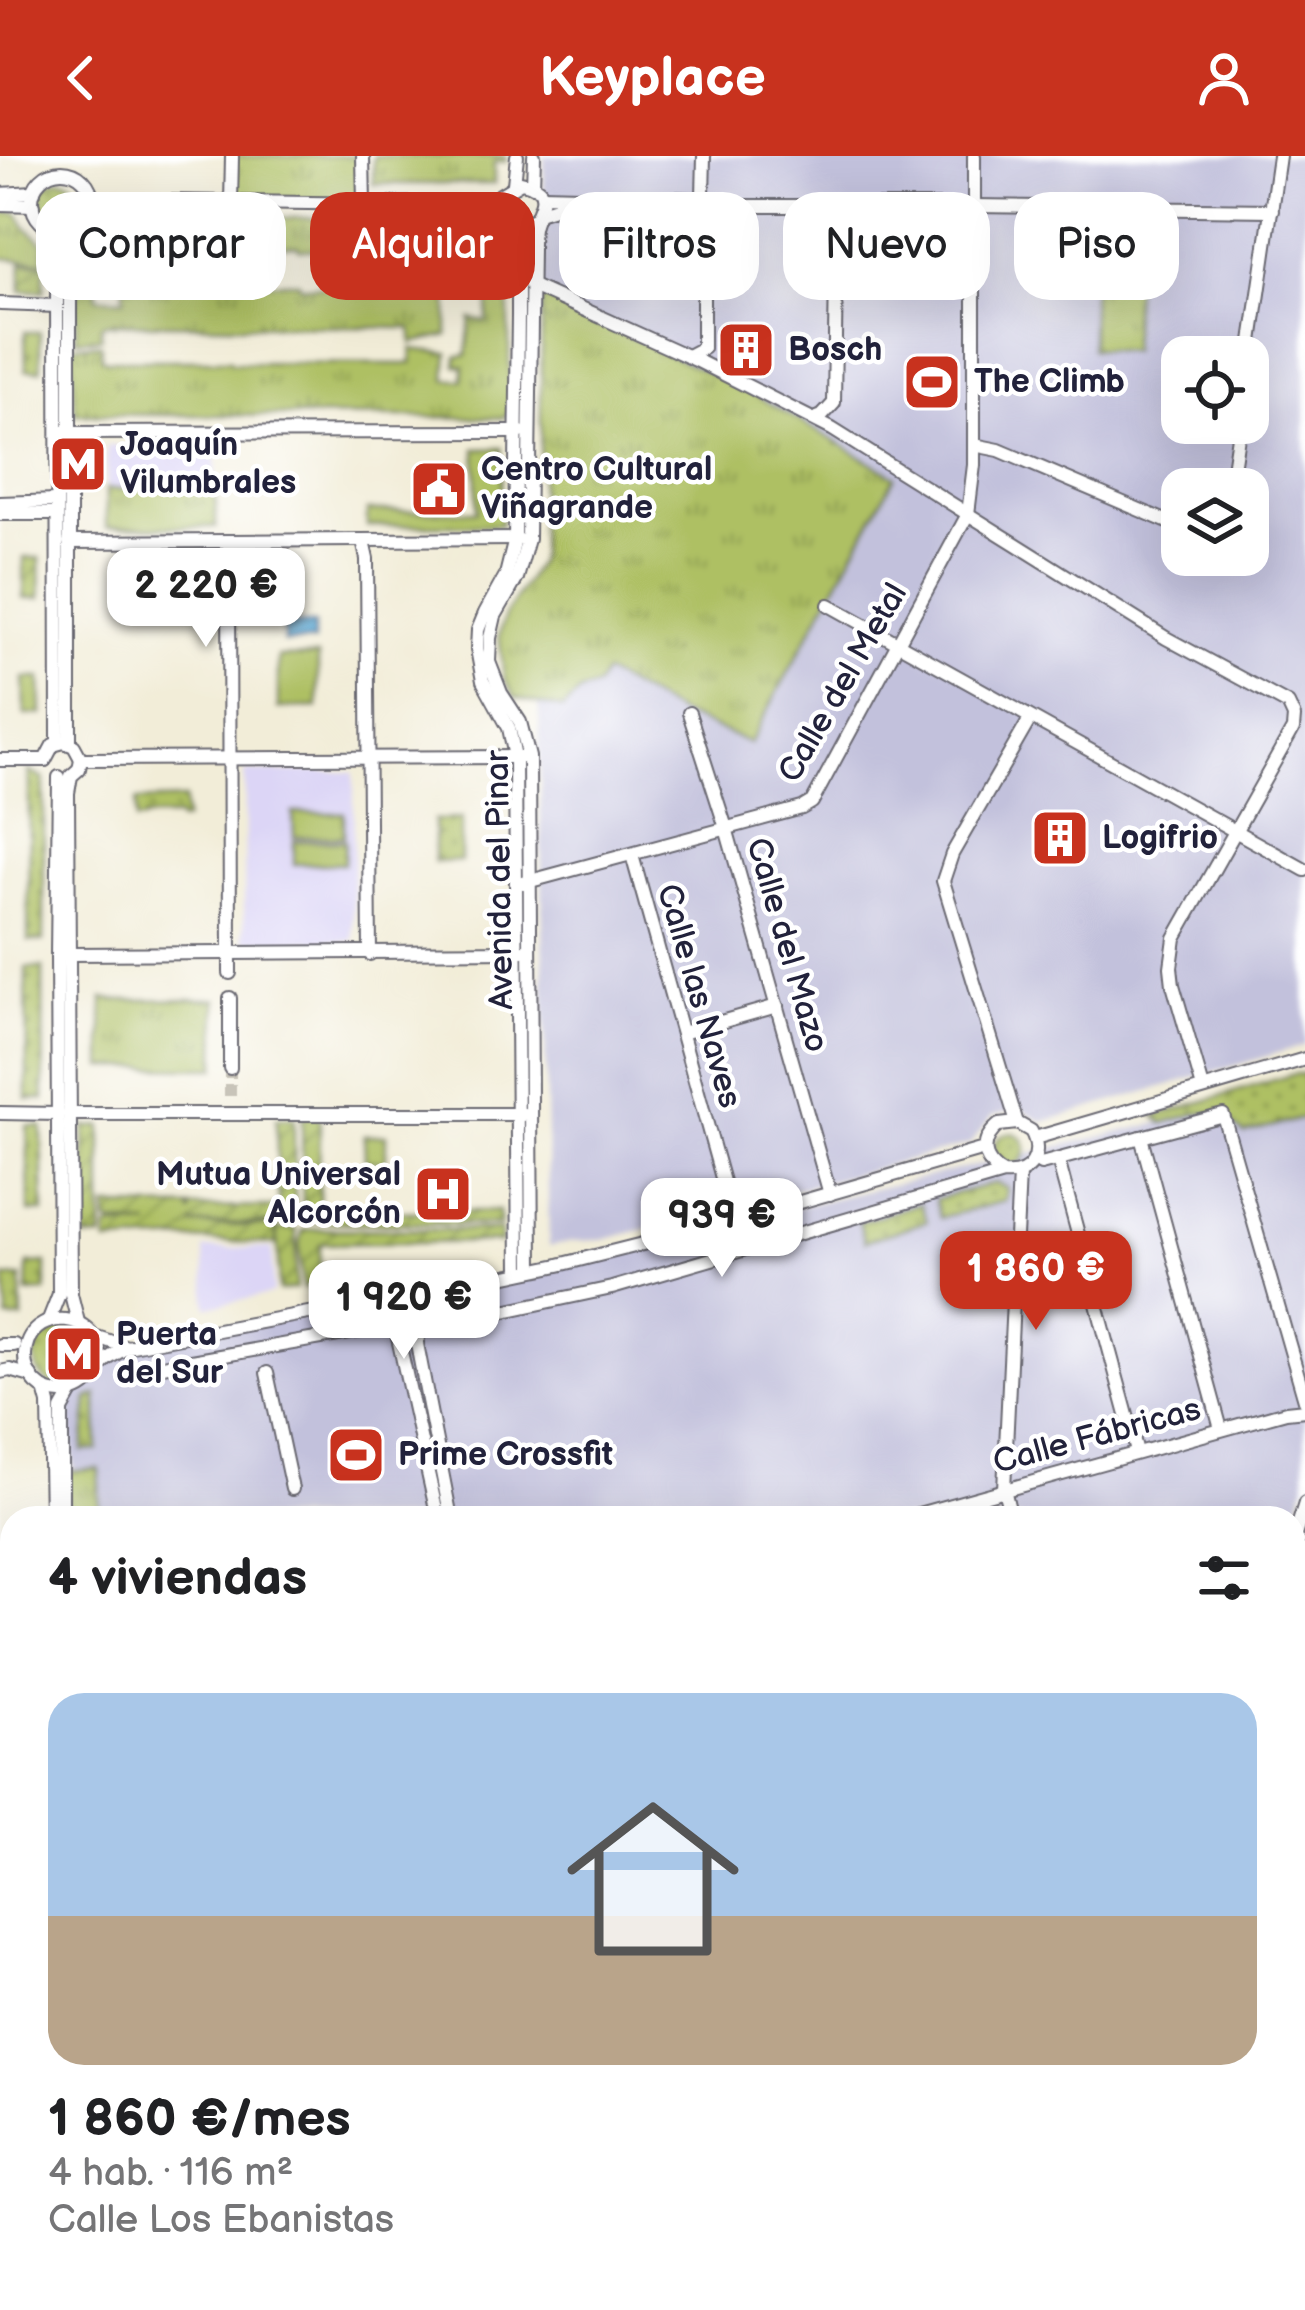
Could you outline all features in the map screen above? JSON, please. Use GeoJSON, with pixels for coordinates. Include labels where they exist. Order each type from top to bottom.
{"type":"FeatureCollection","features":[{"type":"Feature","properties":{"kind":"street"},"geometry":{"type":"LineString","coordinates":[[56,156],[63,172]]}},
{"type":"Feature","properties":{"kind":"street"},"geometry":{"type":"LineString","coordinates":[[63,172],[68,156]]}},
{"type":"Feature","properties":{"kind":"street"},"geometry":{"type":"LineString","coordinates":[[231,192],[232,156]]}},
{"type":"Feature","properties":{"kind":"street"},"geometry":{"type":"LineString","coordinates":[[364,156],[364,192]]}},
{"type":"Feature","properties":{"kind":"street"},"geometry":{"type":"LineString","coordinates":[[506,192],[517,156]]}},
{"type":"Feature","properties":{"kind":"street"},"geometry":{"type":"LineString","coordinates":[[533,156],[538,215]]}},
{"type":"Feature","properties":{"kind":"street"},"geometry":{"type":"LineString","coordinates":[[702,192],[704,156]]}},
{"type":"Feature","properties":{"kind":"street"},"geometry":{"type":"LineString","coordinates":[[973,192],[974,156]]}},
{"type":"Feature","properties":{"kind":"street"},"geometry":{"type":"LineString","coordinates":[[1253,336],[1279,156]]}},
{"type":"Feature","properties":{"kind":"street"},"geometry":{"type":"LineString","coordinates":[[36,210],[33,199],[46,176],[63,172],[81,178],[90,192]]}},
{"type":"Feature","properties":{"kind":"street"},"geometry":{"type":"LineString","coordinates":[[500,192],[527,183],[538,190],[561,192]]}},
{"type":"Feature","properties":{"kind":"street"},"geometry":{"type":"LineString","coordinates":[[0,194],[33,199]]}},
{"type":"Feature","properties":{"kind":"street"},"geometry":{"type":"LineString","coordinates":[[0,204],[33,199]]}},
{"type":"Feature","properties":{"kind":"street"},"geometry":{"type":"LineString","coordinates":[[990,206],[1272,210]]}},
{"type":"Feature","properties":{"kind":"street"},"geometry":{"type":"LineString","coordinates":[[535,217],[559,207]]}},
{"type":"Feature","properties":{"kind":"street","name":"Avenida del Pinar"},"geometry":{"type":"LineString","coordinates":[[535,222],[538,215]]}},
{"type":"Feature","properties":{"kind":"street"},"geometry":{"type":"LineString","coordinates":[[535,287],[695,355],[845,436],[1166,638],[1288,704],[1293,729],[1175,938],[1173,986],[1203,1088]]}},
{"type":"Feature","properties":{"kind":"street"},"geometry":{"type":"LineString","coordinates":[[57,300],[69,542],[64,743]]}},
{"type":"Feature","properties":{"kind":"street"},"geometry":{"type":"LineString","coordinates":[[64,743],[56,507],[68,300]]}},
{"type":"Feature","properties":{"kind":"street","name":"Avenida del Pinar"},"geometry":{"type":"LineString","coordinates":[[519,300],[521,539],[517,578],[495,616],[489,662],[520,722],[526,1271]]}},
{"type":"Feature","properties":{"kind":"street","name":"Avenida del Pinar"},"geometry":{"type":"LineString","coordinates":[[522,432],[529,300]]}},
{"type":"Feature","properties":{"kind":"street"},"geometry":{"type":"LineString","coordinates":[[695,355],[698,300]]}},
{"type":"Feature","properties":{"kind":"street"},"geometry":{"type":"LineString","coordinates":[[836,300],[834,403],[845,436]]}},
{"type":"Feature","properties":{"kind":"street"},"geometry":{"type":"LineString","coordinates":[[968,514],[974,445],[973,300]]}},
{"type":"Feature","properties":{"kind":"street"},"geometry":{"type":"LineString","coordinates":[[0,304],[57,306]]}},
{"type":"Feature","properties":{"kind":"street"},"geometry":{"type":"LineString","coordinates":[[814,419],[834,403]]}},
{"type":"Feature","properties":{"kind":"street"},"geometry":{"type":"LineString","coordinates":[[63,433],[522,432]]}},
{"type":"Feature","properties":{"kind":"street"},"geometry":{"type":"LineString","coordinates":[[974,445],[999,449],[1161,518]]}},
{"type":"Feature","properties":{"kind":"street"},"geometry":{"type":"LineString","coordinates":[[0,503],[56,507]]}},
{"type":"Feature","properties":{"kind":"street"},"geometry":{"type":"LineString","coordinates":[[0,514],[56,507]]}},
{"type":"Feature","properties":{"kind":"street","name":"Calle del Metal"},"geometry":{"type":"LineString","coordinates":[[523,883],[812,802],[968,514]]}},
{"type":"Feature","properties":{"kind":"street"},"geometry":{"type":"LineString","coordinates":[[69,542],[521,539]]}},
{"type":"Feature","properties":{"kind":"street"},"geometry":{"type":"LineString","coordinates":[[229,541],[230,973]]}},
{"type":"Feature","properties":{"kind":"street"},"geometry":{"type":"LineString","coordinates":[[363,541],[367,559],[370,954]]}},
{"type":"Feature","properties":{"kind":"street"},"geometry":{"type":"LineString","coordinates":[[830,605],[1305,870]]}},
{"type":"Feature","properties":{"kind":"street","name":"Calle del Mazo"},"geometry":{"type":"LineString","coordinates":[[689,713],[830,1193]]}},
{"type":"Feature","properties":{"kind":"street"},"geometry":{"type":"LineString","coordinates":[[1017,1123],[943,880],[952,854],[1030,719]]}},
{"type":"Feature","properties":{"kind":"street"},"geometry":{"type":"LineString","coordinates":[[64,743],[78,749],[81,759],[79,769],[65,777],[49,771],[45,760],[49,749],[64,743]]}},
{"type":"Feature","properties":{"kind":"street"},"geometry":{"type":"LineString","coordinates":[[81,759],[522,757]]}},
{"type":"Feature","properties":{"kind":"street"},"geometry":{"type":"LineString","coordinates":[[0,760],[45,760]]}},
{"type":"Feature","properties":{"kind":"street"},"geometry":{"type":"LineString","coordinates":[[5,1371],[25,1356],[32,1335],[48,1322],[59,1294],[69,954],[65,777]]}},
{"type":"Feature","properties":{"kind":"street"},"geometry":{"type":"LineString","coordinates":[[65,777],[64,1114],[71,1294],[78,1322]]}},
{"type":"Feature","properties":{"kind":"street","name":"Calle las Naves"},"geometry":{"type":"LineString","coordinates":[[632,855],[734,1221]]}},
{"type":"Feature","properties":{"kind":"street"},"geometry":{"type":"LineString","coordinates":[[69,954],[524,951]]}},
{"type":"Feature","properties":{"kind":"street"},"geometry":{"type":"LineString","coordinates":[[230,998],[230,1068]]}},
{"type":"Feature","properties":{"kind":"street"},"geometry":{"type":"LineString","coordinates":[[682,1033],[777,1006]]}},
{"type":"Feature","properties":{"kind":"street"},"geometry":{"type":"LineString","coordinates":[[1035,1138],[1305,1059]]}},
{"type":"Feature","properties":{"kind":"street"},"geometry":{"type":"LineString","coordinates":[[0,1113],[230,1108],[525,1114]]}},
{"type":"Feature","properties":{"kind":"street"},"geometry":{"type":"LineString","coordinates":[[1035,1160],[1041,1164],[1058,1160],[1223,1115],[1305,1400]]}},
{"type":"Feature","properties":{"kind":"street"},"geometry":{"type":"LineString","coordinates":[[398,1338],[406,1338],[423,1325],[612,1288],[1004,1174],[1019,1174],[1035,1160],[1037,1151],[1031,1131],[1017,1123],[999,1125],[984,1149],[992,1167],[1004,1174]]}},
{"type":"Feature","properties":{"kind":"street"},"geometry":{"type":"LineString","coordinates":[[1141,1137],[1221,1430]]}},
{"type":"Feature","properties":{"kind":"street"},"geometry":{"type":"LineString","coordinates":[[25,1356],[31,1376],[45,1389],[63,1394],[91,1380],[105,1360],[128,1347],[526,1271],[734,1221],[984,1149]]}},
{"type":"Feature","properties":{"kind":"street"},"geometry":{"type":"LineString","coordinates":[[1058,1160],[1137,1452]]}},
{"type":"Feature","properties":{"kind":"street"},"geometry":{"type":"LineString","coordinates":[[1008,1506],[1004,1489],[1019,1174]]}},
{"type":"Feature","properties":{"kind":"street"},"geometry":{"type":"LineString","coordinates":[[449,1288],[430,1304],[417,1344],[449,1506]]}},
{"type":"Feature","properties":{"kind":"street"},"geometry":{"type":"LineString","coordinates":[[409,1292],[425,1305],[423,1325]]}},
{"type":"Feature","properties":{"kind":"street"},"geometry":{"type":"LineString","coordinates":[[382,1321],[388,1298]]}},
{"type":"Feature","properties":{"kind":"street"},"geometry":{"type":"LineString","coordinates":[[357,1304],[398,1338],[435,1506]]}},
{"type":"Feature","properties":{"kind":"street"},"geometry":{"type":"LineString","coordinates":[[134,1371],[382,1321]]}},
{"type":"Feature","properties":{"kind":"street"},"geometry":{"type":"LineString","coordinates":[[48,1322],[78,1322],[94,1336],[128,1347]]}},
{"type":"Feature","properties":{"kind":"street"},"geometry":{"type":"LineString","coordinates":[[94,1336],[98,1369]]}},
{"type":"Feature","properties":{"kind":"street"},"geometry":{"type":"LineString","coordinates":[[5,1371],[31,1376]]}},
{"type":"Feature","properties":{"kind":"street"},"geometry":{"type":"LineString","coordinates":[[267,1373],[292,1489]]}},
{"type":"Feature","properties":{"kind":"street"},"geometry":{"type":"LineString","coordinates":[[45,1389],[51,1506]]}},
{"type":"Feature","properties":{"kind":"street"},"geometry":{"type":"LineString","coordinates":[[62,1506],[62,1410],[72,1392]]}},
{"type":"Feature","properties":{"kind":"street","name":"Calle Fábricas"},"geometry":{"type":"LineString","coordinates":[[945,1506],[1305,1410]]}},
{"type":"Feature","properties":{"kind":"street"},"geometry":{"type":"LineString","coordinates":[[1280,1414],[1305,1421]]}},
{"type":"Feature","properties":{"kind":"shaded area"},"geometry":{"type":"Polygon","coordinates":[[[544,156],[1305,156],[1305,1045],[1043,1122],[1022,1109],[993,1115],[970,1144],[603,1240],[549,1246],[538,666],[544,156]]]}},
{"type":"Feature","properties":{"kind":"shaded area"},"geometry":{"type":"Polygon","coordinates":[[[107,446],[216,446],[216,490],[106,489],[107,446]]]}},
{"type":"Feature","properties":{"kind":"shaded area"},"geometry":{"type":"Polygon","coordinates":[[[245,772],[354,772],[353,941],[244,941],[245,772]]]}},
{"type":"Feature","properties":{"kind":"shaded area"},"geometry":{"type":"Polygon","coordinates":[[[1305,1089],[1305,1484],[1298,1506],[77,1506],[64,1357],[400,1299],[1305,1089]]]}},
{"type":"Feature","properties":{"kind":"shaded area"},"geometry":{"type":"Polygon","coordinates":[[[272,1248],[273,1294],[207,1307],[204,1249],[272,1248]]]}},
{"type":"Feature","properties":{"kind":"green space"},"geometry":{"type":"Polygon","coordinates":[[[232,156],[363,156],[364,192],[310,192],[310,204],[286,203],[286,192],[231,192],[232,156]]]}},
{"type":"Feature","properties":{"kind":"green space"},"geometry":{"type":"Polygon","coordinates":[[[373,156],[506,156],[506,161],[494,162],[494,184],[373,184],[373,156]]]}},
{"type":"Feature","properties":{"kind":"green space"},"geometry":{"type":"Polygon","coordinates":[[[61,179],[80,192],[42,192],[61,179]]]}},
{"type":"Feature","properties":{"kind":"green space"},"geometry":{"type":"Polygon","coordinates":[[[0,212],[18,213],[36,236],[36,261],[0,258],[0,212]]]}},
{"type":"Feature","properties":{"kind":"green space"},"geometry":{"type":"Polygon","coordinates":[[[286,218],[310,218],[310,249],[286,246],[286,218]]]}},
{"type":"Feature","properties":{"kind":"green space"},"geometry":{"type":"Polygon","coordinates":[[[22,263],[36,263],[36,291],[21,291],[22,263]]]}},
{"type":"Feature","properties":{"kind":"green space"},"geometry":{"type":"Polygon","coordinates":[[[286,282],[310,286],[310,300],[448,300],[448,335],[412,343],[412,329],[407,328],[107,323],[101,325],[101,338],[76,339],[77,300],[286,300],[286,282]]]}},
{"type":"Feature","properties":{"kind":"green space"},"geometry":{"type":"Polygon","coordinates":[[[542,296],[750,392],[895,476],[750,743],[680,714],[604,673],[596,687],[580,692],[563,709],[515,698],[504,678],[499,635],[505,615],[539,560],[542,296]]]}},
{"type":"Feature","properties":{"kind":"green space"},"geometry":{"type":"Polygon","coordinates":[[[489,300],[509,300],[510,412],[503,418],[75,414],[72,345],[101,344],[101,358],[106,360],[231,363],[406,364],[412,363],[412,349],[448,353],[446,380],[463,380],[464,366],[456,365],[457,356],[467,355],[471,319],[487,322],[489,300]]]}},
{"type":"Feature","properties":{"kind":"green space"},"geometry":{"type":"Polygon","coordinates":[[[1092,300],[1133,300],[1131,351],[1091,349],[1092,300]]]}},
{"type":"Feature","properties":{"kind":"green space"},"geometry":{"type":"Polygon","coordinates":[[[25,332],[40,332],[41,370],[26,370],[25,332]]]}},
{"type":"Feature","properties":{"kind":"green space"},"geometry":{"type":"Polygon","coordinates":[[[502,448],[501,525],[367,526],[367,511],[477,511],[476,449],[502,448]]]}},
{"type":"Feature","properties":{"kind":"green space"},"geometry":{"type":"Polygon","coordinates":[[[106,489],[216,490],[216,527],[106,527],[106,489]]]}},
{"type":"Feature","properties":{"kind":"green space"},"geometry":{"type":"Polygon","coordinates":[[[24,558],[40,558],[41,598],[24,598],[24,558]]]}},
{"type":"Feature","properties":{"kind":"green space"},"geometry":{"type":"Polygon","coordinates":[[[318,656],[318,707],[278,708],[278,657],[318,656]]]}},
{"type":"Feature","properties":{"kind":"green space"},"geometry":{"type":"Polygon","coordinates":[[[24,678],[41,678],[42,714],[25,715],[24,678]]]}},
{"type":"Feature","properties":{"kind":"green space"},"geometry":{"type":"Polygon","coordinates":[[[29,771],[44,779],[44,941],[28,941],[29,771]]]}},
{"type":"Feature","properties":{"kind":"green space"},"geometry":{"type":"Polygon","coordinates":[[[184,799],[185,820],[145,817],[136,821],[136,801],[184,799]]]}},
{"type":"Feature","properties":{"kind":"green space"},"geometry":{"type":"Polygon","coordinates":[[[293,813],[344,813],[344,837],[294,837],[293,813]]]}},
{"type":"Feature","properties":{"kind":"green space"},"geometry":{"type":"Polygon","coordinates":[[[461,819],[461,861],[434,862],[434,820],[461,819]]]}},
{"type":"Feature","properties":{"kind":"green space"},"geometry":{"type":"Polygon","coordinates":[[[294,841],[345,841],[344,864],[294,864],[294,841]]]}},
{"type":"Feature","properties":{"kind":"green space"},"geometry":{"type":"Polygon","coordinates":[[[26,968],[43,968],[44,1099],[27,1099],[26,968]]]}},
{"type":"Feature","properties":{"kind":"green space"},"geometry":{"type":"Polygon","coordinates":[[[103,998],[217,999],[216,1068],[103,1067],[103,998]]]}},
{"type":"Feature","properties":{"kind":"green space"},"geometry":{"type":"Polygon","coordinates":[[[1305,1074],[1305,1118],[1244,1133],[1214,1114],[1163,1123],[1155,1116],[1305,1074]]]}},
{"type":"Feature","properties":{"kind":"green space"},"geometry":{"type":"Polygon","coordinates":[[[302,1117],[320,1117],[319,1212],[499,1211],[500,1225],[303,1222],[302,1117]]]}},
{"type":"Feature","properties":{"kind":"green space"},"geometry":{"type":"Polygon","coordinates":[[[294,1118],[295,1223],[279,1222],[276,1119],[294,1118]]]}},
{"type":"Feature","properties":{"kind":"green space"},"geometry":{"type":"Polygon","coordinates":[[[27,1126],[42,1126],[44,1212],[29,1212],[27,1126]]]}},
{"type":"Feature","properties":{"kind":"green space"},"geometry":{"type":"Polygon","coordinates":[[[102,1126],[102,1238],[85,1239],[85,1127],[102,1126]]]}},
{"type":"Feature","properties":{"kind":"green space"},"geometry":{"type":"Polygon","coordinates":[[[1010,1133],[1021,1138],[1026,1149],[1021,1160],[1010,1165],[999,1160],[994,1149],[999,1138],[1010,1133]]]}},
{"type":"Feature","properties":{"kind":"green space"},"geometry":{"type":"Polygon","coordinates":[[[364,1135],[386,1135],[386,1161],[365,1161],[364,1135]]]}},
{"type":"Feature","properties":{"kind":"green space"},"geometry":{"type":"Polygon","coordinates":[[[995,1183],[1007,1188],[1005,1201],[940,1218],[935,1199],[995,1183]]]}},
{"type":"Feature","properties":{"kind":"green space"},"geometry":{"type":"Polygon","coordinates":[[[920,1203],[927,1221],[865,1241],[859,1222],[920,1203]]]}},
{"type":"Feature","properties":{"kind":"green space"},"geometry":{"type":"Polygon","coordinates":[[[107,1207],[190,1208],[191,1214],[192,1208],[275,1207],[275,1223],[191,1225],[276,1226],[276,1244],[107,1243],[111,1227],[151,1226],[107,1223],[107,1207]]]}},
{"type":"Feature","properties":{"kind":"green space"},"geometry":{"type":"Polygon","coordinates":[[[277,1229],[296,1229],[296,1289],[279,1291],[277,1229]]]}},
{"type":"Feature","properties":{"kind":"green space"},"geometry":{"type":"Polygon","coordinates":[[[303,1230],[500,1230],[501,1242],[320,1244],[320,1286],[303,1288],[299,1246],[303,1230]]]}},
{"type":"Feature","properties":{"kind":"green space"},"geometry":{"type":"Polygon","coordinates":[[[46,1263],[46,1292],[27,1293],[28,1264],[46,1263]]]}},
{"type":"Feature","properties":{"kind":"green space"},"geometry":{"type":"Polygon","coordinates":[[[21,1277],[22,1319],[8,1319],[5,1278],[21,1277]]]}},
{"type":"Feature","properties":{"kind":"green space"},"geometry":{"type":"Polygon","coordinates":[[[64,1329],[84,1338],[93,1358],[84,1378],[64,1387],[44,1378],[35,1358],[44,1338],[64,1329]]]}},
{"type":"Feature","properties":{"kind":"green space"},"geometry":{"type":"Polygon","coordinates":[[[97,1395],[98,1450],[83,1451],[88,1399],[97,1395]]]}},
{"type":"Feature","properties":{"kind":"green space"},"geometry":{"type":"Polygon","coordinates":[[[99,1469],[99,1506],[68,1506],[67,1472],[99,1469]]]}},
{"type":"Feature","properties":{"kind":"water"},"geometry":{"type":"Polygon","coordinates":[[[284,624],[314,624],[314,642],[284,642],[284,624]]]}},
{"type":"Feature","properties":{"kind":"tunnel"},"geometry":{"type":"LineString","coordinates":[[230,1068],[230,1096]]}},
{"type":"Feature","properties":{"kind":"place","name":"Bosch"},"geometry":{"type":"Point","coordinates":[746,350]}},
{"type":"Feature","properties":{"kind":"place","name":"The Climb"},"geometry":{"type":"Point","coordinates":[932,382]}},
{"type":"Feature","properties":{"kind":"place","name":"Joaquín Vilumbrales"},"geometry":{"type":"Point","coordinates":[78,464]}},
{"type":"Feature","properties":{"kind":"place","name":"Centro Cultural Viñagrande"},"geometry":{"type":"Point","coordinates":[439,489]}},
{"type":"Feature","properties":{"kind":"place","name":"Logifrio"},"geometry":{"type":"Point","coordinates":[1060,838]}},
{"type":"Feature","properties":{"kind":"place","name":"Mutua Universal Alcorcón"},"geometry":{"type":"Point","coordinates":[443,1194]}},
{"type":"Feature","properties":{"kind":"place","name":"Puerta del Sur"},"geometry":{"type":"Point","coordinates":[74,1354]}},
{"type":"Feature","properties":{"kind":"place","name":"Prime Crossfit"},"geometry":{"type":"Point","coordinates":[356,1455]}}]}
